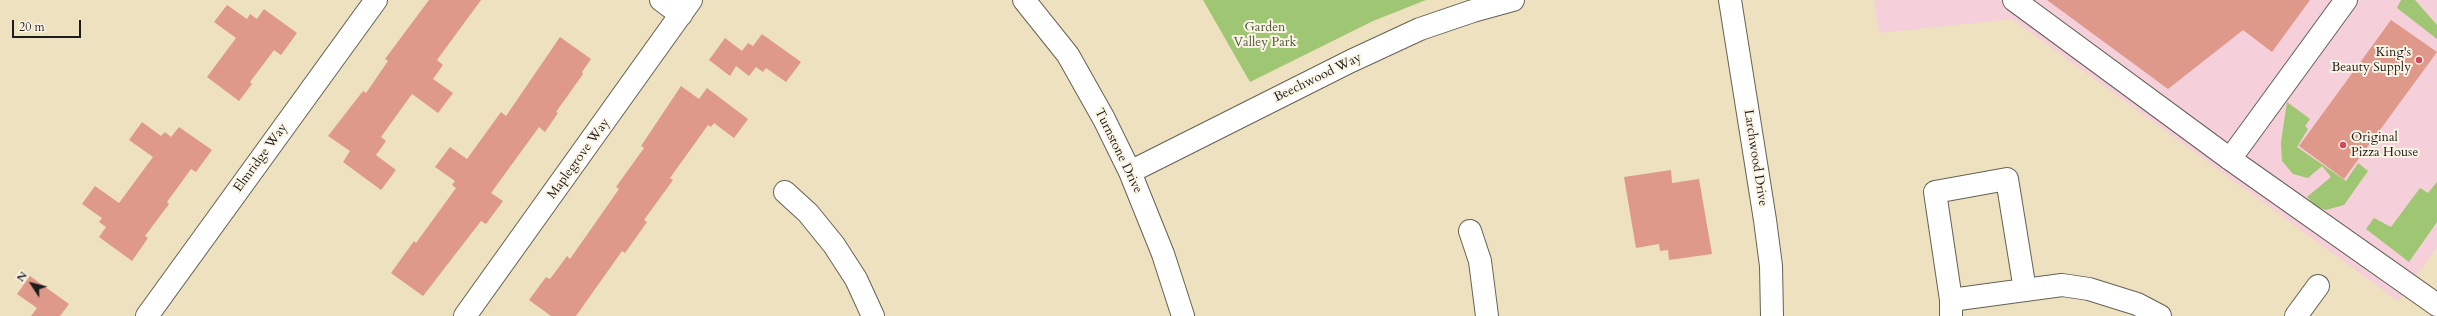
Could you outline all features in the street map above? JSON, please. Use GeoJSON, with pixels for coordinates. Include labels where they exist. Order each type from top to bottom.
{"type":"FeatureCollection","features":[{"type":"Feature","properties":{"kind":"street","name":"Elmridge Way"},"geometry":{"type":"LineString","coordinates":[[147,316],[376,0]]}},
{"type":"Feature","properties":{"kind":"street"},"geometry":{"type":"LineString","coordinates":[[661,0],[686,7]]}},
{"type":"Feature","properties":{"kind":"street","name":"Turnstone Drive"},"geometry":{"type":"LineString","coordinates":[[1024,0],[1068,55],[1104,119],[1130,172],[1163,254],[1183,316]]}},
{"type":"Feature","properties":{"kind":"street","name":"Beechwood Way"},"geometry":{"type":"LineString","coordinates":[[1130,172],[1351,60],[1413,32],[1473,11],[1513,0]]}},
{"type":"Feature","properties":{"kind":"street","name":"Larchwood Drive"},"geometry":{"type":"LineString","coordinates":[[1730,0],[1765,220],[1771,266],[1772,316]]}},
{"type":"Feature","properties":{"kind":"street"},"geometry":{"type":"LineString","coordinates":[[2014,0],[2230,159],[2437,305]]}},
{"type":"Feature","properties":{"kind":"street"},"geometry":{"type":"LineString","coordinates":[[2230,159],[2346,0]]}},
{"type":"Feature","properties":{"kind":"street","name":"Maplegrove Way"},"geometry":{"type":"LineString","coordinates":[[465,316],[686,7]]}},
{"type":"Feature","properties":{"kind":"street"},"geometry":{"type":"LineString","coordinates":[[2025,290],[2007,179],[1935,192],[1951,308],[2025,290],[2062,285],[2089,289],[2137,304],[2160,316]]}},
{"type":"Feature","properties":{"kind":"street"},"geometry":{"type":"LineString","coordinates":[[785,192],[808,213],[834,245],[856,279],[873,316]]}},
{"type":"Feature","properties":{"kind":"street"},"geometry":{"type":"LineString","coordinates":[[1470,232],[1480,261],[1487,316]]}},
{"type":"Feature","properties":{"kind":"street"},"geometry":{"type":"LineString","coordinates":[[2296,316],[2318,286]]}},
{"type":"Feature","properties":{"kind":"shaded area"},"geometry":{"type":"Polygon","coordinates":[[[1874,0],[2437,0],[2437,247],[2398,301],[2012,19],[1879,33],[1874,0]]]}},
{"type":"Feature","properties":{"kind":"green space","name":"Garden Valley Park"},"geometry":{"type":"Polygon","coordinates":[[[1203,0],[1426,0],[1373,21],[1250,82],[1203,0]]]}},
{"type":"Feature","properties":{"kind":"green space"},"geometry":{"type":"Polygon","coordinates":[[[2401,0],[2415,0],[2437,25],[2437,39],[2397,8],[2401,0]]]}},
{"type":"Feature","properties":{"kind":"green space"},"geometry":{"type":"Polygon","coordinates":[[[2287,102],[2310,119],[2305,126],[2308,129],[2297,147],[2346,181],[2358,163],[2368,171],[2344,205],[2326,210],[2317,207],[2307,197],[2331,177],[2322,166],[2308,178],[2293,174],[2282,161],[2281,142],[2287,102]]]}},
{"type":"Feature","properties":{"kind":"green space"},"geometry":{"type":"Polygon","coordinates":[[[2437,182],[2437,222],[2409,262],[2366,229],[2374,218],[2391,227],[2420,188],[2428,193],[2437,182]]]}},
{"type":"Feature","properties":{"kind":"building"},"geometry":{"type":"Polygon","coordinates":[[[429,0],[481,0],[437,60],[443,65],[433,79],[453,93],[438,113],[412,94],[381,137],[386,141],[376,155],[396,170],[381,190],[343,162],[350,151],[328,136],[363,91],[366,93],[388,61],[385,59],[429,0]]]}},
{"type":"Feature","properties":{"kind":"building"},"geometry":{"type":"Polygon","coordinates":[[[2047,0],[2310,0],[2272,52],[2243,30],[2168,89],[2047,0]]]}},
{"type":"Feature","properties":{"kind":"building"},"geometry":{"type":"Polygon","coordinates":[[[227,5],[247,19],[250,14],[257,19],[264,9],[297,33],[281,55],[274,50],[250,82],[252,84],[239,101],[207,77],[236,38],[214,22],[227,5]]]}},
{"type":"Feature","properties":{"kind":"building"},"geometry":{"type":"Polygon","coordinates":[[[2391,20],[2437,52],[2344,179],[2299,146],[2391,20]]]}},
{"type":"Feature","properties":{"kind":"building"},"geometry":{"type":"Polygon","coordinates":[[[762,34],[801,62],[786,82],[766,68],[763,72],[756,67],[749,76],[736,66],[730,76],[709,60],[725,38],[742,51],[748,43],[753,46],[762,34]]]}},
{"type":"Feature","properties":{"kind":"building"},"geometry":{"type":"Polygon","coordinates":[[[560,37],[591,59],[582,72],[583,74],[556,112],[558,113],[545,132],[539,127],[491,193],[503,201],[486,224],[481,221],[423,296],[391,273],[414,241],[416,243],[456,188],[452,185],[455,181],[435,167],[450,147],[467,159],[501,112],[506,116],[560,37]]]}},
{"type":"Feature","properties":{"kind":"building"},"geometry":{"type":"Polygon","coordinates":[[[681,86],[699,99],[707,88],[748,119],[734,138],[714,123],[711,127],[708,125],[670,178],[673,180],[644,220],[647,222],[625,253],[622,251],[576,316],[551,316],[529,300],[546,277],[550,279],[567,256],[570,259],[619,189],[616,187],[644,148],[641,146],[681,86]]]}},
{"type":"Feature","properties":{"kind":"building"},"geometry":{"type":"Polygon","coordinates":[[[142,122],[161,136],[165,132],[171,137],[179,127],[212,150],[196,172],[191,169],[167,202],[169,204],[145,236],[148,238],[132,261],[99,237],[106,227],[99,222],[102,218],[82,204],[95,186],[119,203],[153,157],[129,140],[142,122]]]}},
{"type":"Feature","properties":{"kind":"building"},"geometry":{"type":"Polygon","coordinates":[[[1671,170],[1672,183],[1699,179],[1712,254],[1669,260],[1668,250],[1660,251],[1659,244],[1636,248],[1624,177],[1671,170]]]}},
{"type":"Feature","properties":{"kind":"building"},"geometry":{"type":"Polygon","coordinates":[[[30,276],[69,304],[60,316],[31,316],[37,308],[17,294],[30,276]]]}},
{"type":"Feature","properties":{"kind":"place","name":"King's Beauty Supply"},"geometry":{"type":"Point","coordinates":[2419,60]}},
{"type":"Feature","properties":{"kind":"place","name":"Original Pizza House"},"geometry":{"type":"Point","coordinates":[2343,145]}}]}
